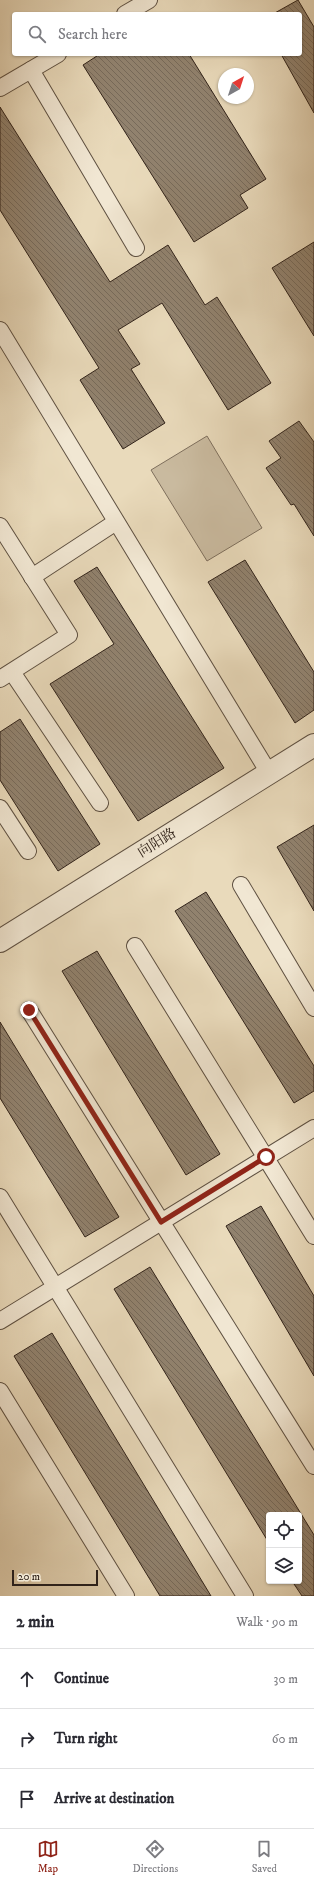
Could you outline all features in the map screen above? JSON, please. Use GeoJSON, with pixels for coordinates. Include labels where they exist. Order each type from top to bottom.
{"type":"FeatureCollection","features":[{"type":"Feature","properties":{"kind":"street","name":"向阳路"},"geometry":{"type":"LineString","coordinates":[[0,941],[314,745]]}},
{"type":"Feature","properties":{"kind":"lane"},"geometry":{"type":"LineString","coordinates":[[128,12],[148,0]]}},
{"type":"Feature","properties":{"kind":"lane"},"geometry":{"type":"LineString","coordinates":[[0,88],[55,56]]}},
{"type":"Feature","properties":{"kind":"lane"},"geometry":{"type":"LineString","coordinates":[[31,70],[136,248]]}},
{"type":"Feature","properties":{"kind":"lane"},"geometry":{"type":"LineString","coordinates":[[0,330],[269,773]]}},
{"type":"Feature","properties":{"kind":"lane"},"geometry":{"type":"LineString","coordinates":[[32,577],[116,522]]}},
{"type":"Feature","properties":{"kind":"lane"},"geometry":{"type":"LineString","coordinates":[[0,526],[69,635],[6,675],[100,803]]}},
{"type":"Feature","properties":{"kind":"lane"},"geometry":{"type":"LineString","coordinates":[[0,808],[28,852]]}},
{"type":"Feature","properties":{"kind":"lane"},"geometry":{"type":"LineString","coordinates":[[241,885],[314,1008]]}},
{"type":"Feature","properties":{"kind":"lane"},"geometry":{"type":"LineString","coordinates":[[135,946],[314,1236]]}},
{"type":"Feature","properties":{"kind":"lane"},"geometry":{"type":"LineString","coordinates":[[29,1010],[314,1466]]}},
{"type":"Feature","properties":{"kind":"lane"},"geometry":{"type":"LineString","coordinates":[[0,1321],[314,1128]]}},
{"type":"Feature","properties":{"kind":"lane"},"geometry":{"type":"LineString","coordinates":[[0,1196],[245,1596]]}},
{"type":"Feature","properties":{"kind":"lane"},"geometry":{"type":"LineString","coordinates":[[0,1391],[126,1596]]}},
{"type":"Feature","properties":{"kind":"shaded area"},"geometry":{"type":"Polygon","coordinates":[[[207,436],[262,528],[207,561],[151,470],[207,436]]]}},
{"type":"Feature","properties":{"kind":"building"},"geometry":{"type":"Polygon","coordinates":[[[298,0],[314,27],[314,113],[282,56],[302,56],[302,12],[277,12],[298,0]]]}},
{"type":"Feature","properties":{"kind":"building"},"geometry":{"type":"Polygon","coordinates":[[[97,56],[190,56],[218,101],[218,104],[220,104],[266,179],[240,195],[248,208],[194,242],[83,65],[97,56]]]}},
{"type":"Feature","properties":{"kind":"building"},"geometry":{"type":"Polygon","coordinates":[[[0,107],[110,282],[168,245],[205,305],[217,297],[271,383],[228,410],[162,303],[118,330],[140,364],[131,369],[165,423],[123,449],[80,380],[99,368],[0,210],[0,107]]]}},
{"type":"Feature","properties":{"kind":"building"},"geometry":{"type":"Polygon","coordinates":[[[314,242],[314,336],[272,268],[314,242]]]}},
{"type":"Feature","properties":{"kind":"building"},"geometry":{"type":"Polygon","coordinates":[[[299,421],[314,442],[314,536],[294,504],[291,505],[266,468],[281,458],[269,441],[299,421]]]}},
{"type":"Feature","properties":{"kind":"building"},"geometry":{"type":"Polygon","coordinates":[[[245,560],[314,672],[314,710],[295,723],[208,582],[245,560]]]}},
{"type":"Feature","properties":{"kind":"building"},"geometry":{"type":"Polygon","coordinates":[[[97,567],[224,768],[138,821],[50,684],[114,644],[74,581],[97,567]]]}},
{"type":"Feature","properties":{"kind":"building"},"geometry":{"type":"Polygon","coordinates":[[[20,719],[100,844],[58,871],[0,780],[0,732],[20,719]]]}},
{"type":"Feature","properties":{"kind":"building"},"geometry":{"type":"Polygon","coordinates":[[[314,825],[314,911],[277,847],[314,825]]]}},
{"type":"Feature","properties":{"kind":"building"},"geometry":{"type":"Polygon","coordinates":[[[206,892],[314,1066],[314,1091],[294,1103],[175,911],[206,892]]]}},
{"type":"Feature","properties":{"kind":"building"},"geometry":{"type":"Polygon","coordinates":[[[97,951],[220,1154],[186,1175],[62,971],[97,951]]]}},
{"type":"Feature","properties":{"kind":"building"},"geometry":{"type":"Polygon","coordinates":[[[0,1022],[119,1217],[85,1237],[0,1098],[0,1022]]]}},
{"type":"Feature","properties":{"kind":"building"},"geometry":{"type":"Polygon","coordinates":[[[261,1206],[314,1296],[314,1376],[226,1226],[261,1206]]]}},
{"type":"Feature","properties":{"kind":"building"},"geometry":{"type":"Polygon","coordinates":[[[150,1267],[300,1512],[266,1512],[266,1538],[114,1289],[150,1267]]]}},
{"type":"Feature","properties":{"kind":"building"},"geometry":{"type":"Polygon","coordinates":[[[52,1333],[211,1596],[160,1596],[14,1356],[52,1333]]]}},
{"type":"Feature","properties":{"kind":"building"},"geometry":{"type":"Polygon","coordinates":[[[302,1515],[314,1535],[314,1596],[302,1596],[294,1584],[302,1584],[302,1515]]]}},
{"type":"Feature","properties":{"kind":"route"},"geometry":{"type":"LineString","coordinates":[[29,1010],[161,1222],[266,1157]]}}]}
